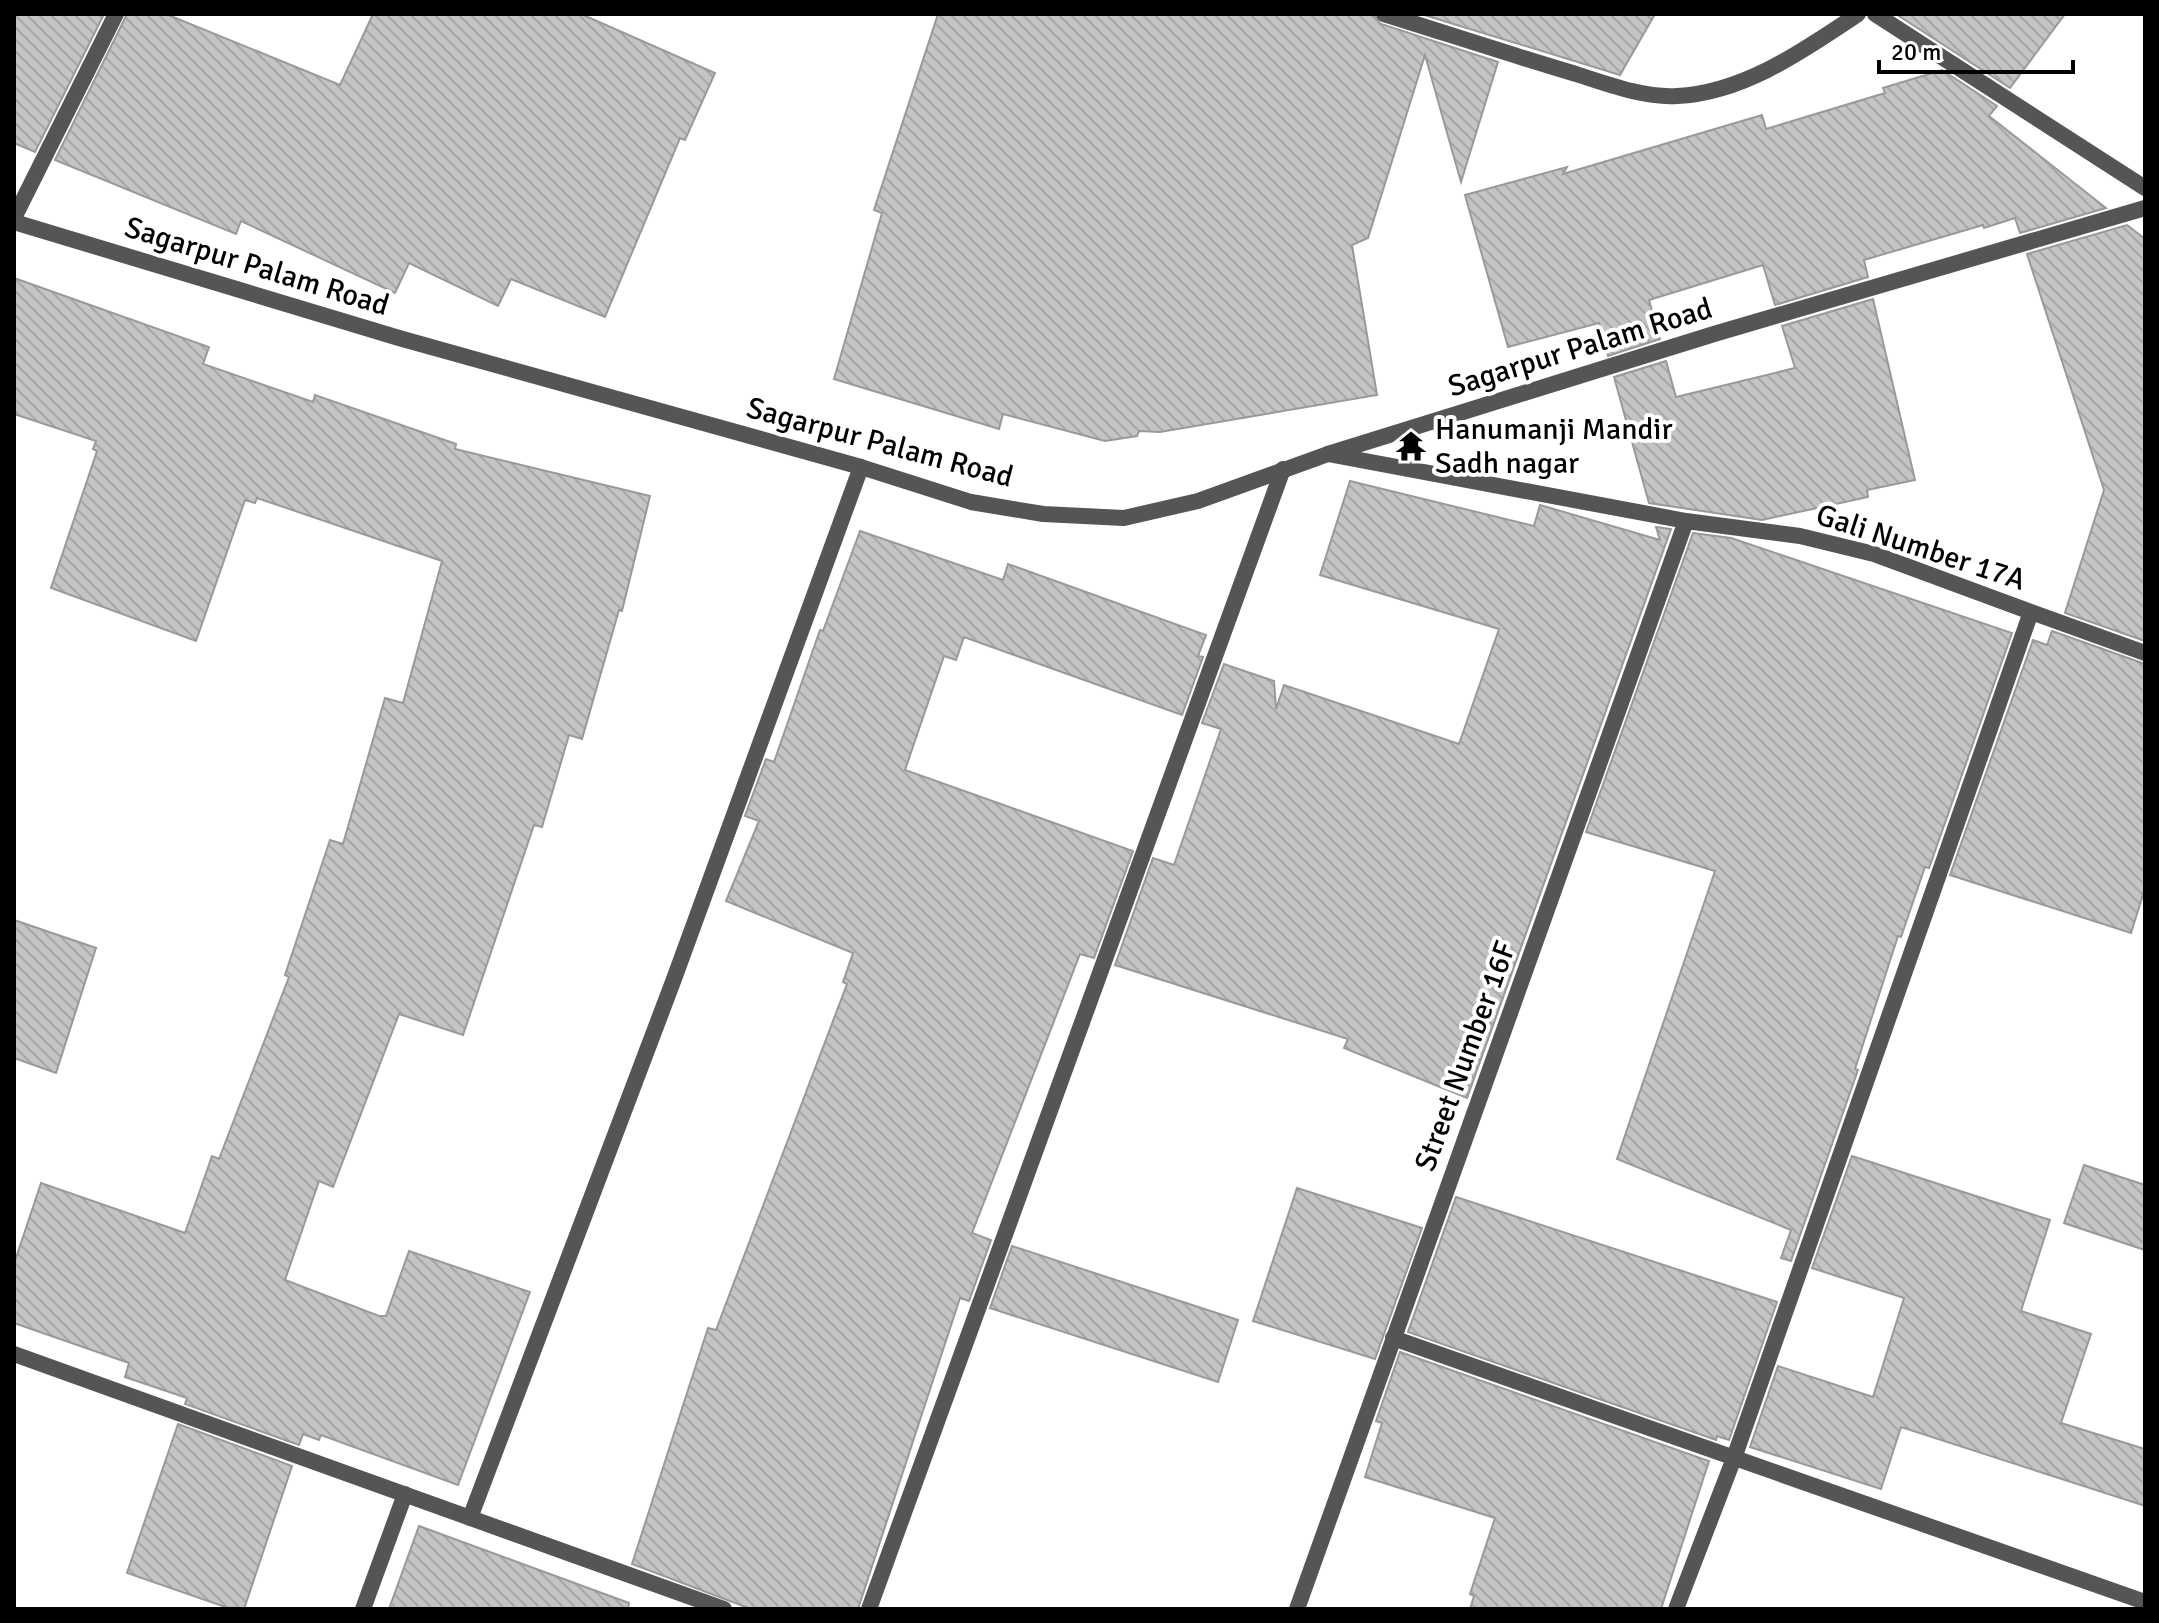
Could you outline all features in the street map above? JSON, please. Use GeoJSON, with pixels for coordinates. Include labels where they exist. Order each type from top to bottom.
{"type":"FeatureCollection","features":[{"type":"Feature","properties":{"kind":"street"},"geometry":{"type":"LineString","coordinates":[[14,220],[116,14]]}},
{"type":"Feature","properties":{"kind":"street"},"geometry":{"type":"LineString","coordinates":[[1384,14],[1638,92],[1677,96],[1726,86],[1790,59],[1858,14]]}},
{"type":"Feature","properties":{"kind":"street"},"geometry":{"type":"LineString","coordinates":[[1875,14],[2145,188]]}},
{"type":"Feature","properties":{"kind":"street","name":"Sagarpur Palam Road"},"geometry":{"type":"LineString","coordinates":[[14,220],[399,338],[861,467],[971,502],[1043,514],[1124,518],[1198,501],[1328,454],[1714,334],[2145,208]]}},
{"type":"Feature","properties":{"kind":"street","name":"Gali Number 17A"},"geometry":{"type":"LineString","coordinates":[[1328,454],[1686,521],[1800,536],[1874,554],[2031,612],[1734,1458],[1676,1609]]}},
{"type":"Feature","properties":{"kind":"street"},"geometry":{"type":"LineString","coordinates":[[470,1518],[668,994],[861,467]]}},
{"type":"Feature","properties":{"kind":"street"},"geometry":{"type":"LineString","coordinates":[[869,1609],[1283,469]]}},
{"type":"Feature","properties":{"kind":"street","name":"Street Number 16F"},"geometry":{"type":"LineString","coordinates":[[1297,1609],[1686,521]]}},
{"type":"Feature","properties":{"kind":"street"},"geometry":{"type":"LineString","coordinates":[[2031,612],[2145,653]]}},
{"type":"Feature","properties":{"kind":"street"},"geometry":{"type":"LineString","coordinates":[[1393,1338],[2145,1602]]}},
{"type":"Feature","properties":{"kind":"street"},"geometry":{"type":"LineString","coordinates":[[14,1354],[724,1609]]}},
{"type":"Feature","properties":{"kind":"street"},"geometry":{"type":"LineString","coordinates":[[363,1609],[405,1494]]}},
{"type":"Feature","properties":{"kind":"building"},"geometry":{"type":"Polygon","coordinates":[[[14,14],[104,14],[35,152],[14,143],[14,14]]]}},
{"type":"Feature","properties":{"kind":"building"},"geometry":{"type":"Polygon","coordinates":[[[127,14],[166,14],[340,85],[373,14],[581,14],[715,73],[685,140],[680,138],[605,317],[511,279],[498,306],[409,263],[395,293],[241,221],[236,234],[55,160],[127,14]]]}},
{"type":"Feature","properties":{"kind":"building"},"geometry":{"type":"Polygon","coordinates":[[[938,14],[1373,14],[1381,24],[1498,62],[1461,182],[1425,55],[1368,238],[1352,245],[1377,395],[1160,432],[1139,431],[1137,436],[1105,441],[1003,414],[999,429],[834,379],[882,213],[874,210],[938,14]]]}},
{"type":"Feature","properties":{"kind":"building"},"geometry":{"type":"Polygon","coordinates":[[[1421,14],[1655,14],[1620,75],[1421,14]]]}},
{"type":"Feature","properties":{"kind":"building"},"geometry":{"type":"Polygon","coordinates":[[[1896,14],[2065,14],[2010,88],[1896,14]]]}},
{"type":"Feature","properties":{"kind":"building"},"geometry":{"type":"Polygon","coordinates":[[[1942,70],[1997,106],[1989,116],[2106,208],[2020,233],[2015,218],[1984,228],[1983,225],[1864,260],[1868,277],[1775,305],[1763,265],[1649,300],[1660,339],[1608,356],[1599,323],[1508,347],[1465,195],[1567,167],[1563,174],[1762,115],[1766,129],[1885,93],[1883,88],[1942,70]]]}},
{"type":"Feature","properties":{"kind":"building"},"geometry":{"type":"Polygon","coordinates":[[[2127,225],[2145,239],[2145,641],[2065,613],[2104,490],[2027,254],[2127,225]]]}},
{"type":"Feature","properties":{"kind":"building"},"geometry":{"type":"Polygon","coordinates":[[[14,278],[209,347],[203,364],[313,402],[315,395],[456,444],[455,449],[650,496],[622,611],[619,610],[582,739],[569,735],[542,827],[534,825],[463,1035],[399,1014],[333,1187],[319,1181],[285,1280],[386,1316],[409,1251],[530,1292],[458,1485],[321,1435],[319,1440],[303,1434],[299,1445],[185,1404],[187,1398],[125,1377],[129,1363],[14,1323],[14,1264],[41,1183],[185,1233],[212,1156],[219,1159],[289,977],[285,975],[330,840],[343,844],[385,698],[403,703],[442,561],[257,498],[255,503],[245,500],[196,641],[51,588],[97,451],[93,449],[96,441],[14,414],[14,278]]]}},
{"type":"Feature","properties":{"kind":"building"},"geometry":{"type":"Polygon","coordinates":[[[1873,299],[1915,480],[1867,490],[1868,497],[1762,520],[1649,503],[1614,377],[1666,361],[1676,397],[1795,368],[1782,326],[1873,299]]]}},
{"type":"Feature","properties":{"kind":"building"},"geometry":{"type":"Polygon","coordinates":[[[1350,481],[1534,526],[1540,505],[1660,540],[1656,527],[1671,529],[1467,1098],[1344,1048],[1348,1039],[1115,965],[1153,858],[1174,865],[1221,729],[1202,723],[1224,664],[1274,681],[1276,709],[1284,685],[1459,744],[1499,629],[1320,575],[1350,481]]]}},
{"type":"Feature","properties":{"kind":"building"},"geometry":{"type":"Polygon","coordinates":[[[860,531],[1003,580],[1008,564],[1206,635],[1198,656],[1203,657],[1182,715],[964,637],[956,660],[944,656],[905,770],[1133,851],[1094,958],[1080,954],[972,1233],[991,1240],[969,1301],[960,1298],[858,1609],[751,1609],[632,1564],[708,1328],[716,1330],[847,984],[843,982],[853,953],[726,901],[759,821],[745,816],[766,759],[774,762],[820,630],[823,631],[860,531]]]}},
{"type":"Feature","properties":{"kind":"building"},"geometry":{"type":"Polygon","coordinates":[[[1693,533],[1731,538],[2012,633],[1929,868],[1925,867],[1901,937],[1898,936],[1855,1069],[1858,1070],[1791,1261],[1781,1258],[1791,1230],[1617,1159],[1715,871],[1586,832],[1693,533]]]}},
{"type":"Feature","properties":{"kind":"building"},"geometry":{"type":"Polygon","coordinates":[[[2052,631],[2145,664],[2145,888],[2131,933],[1950,875],[2033,640],[2047,645],[2052,631]]]}},
{"type":"Feature","properties":{"kind":"building"},"geometry":{"type":"Polygon","coordinates":[[[14,920],[96,948],[56,1073],[14,1058],[14,920]]]}},
{"type":"Feature","properties":{"kind":"building"},"geometry":{"type":"Polygon","coordinates":[[[1852,1156],[2050,1220],[2021,1311],[2091,1334],[2061,1423],[2145,1449],[2145,1506],[1901,1427],[1881,1489],[1750,1447],[1778,1366],[1873,1397],[1904,1298],[1812,1268],[1852,1156]]]}},
{"type":"Feature","properties":{"kind":"building"},"geometry":{"type":"Polygon","coordinates":[[[2084,1165],[2145,1185],[2145,1250],[2064,1223],[2084,1165]]]}},
{"type":"Feature","properties":{"kind":"building"},"geometry":{"type":"Polygon","coordinates":[[[1297,1188],[1422,1228],[1375,1359],[1253,1321],[1297,1188]]]}},
{"type":"Feature","properties":{"kind":"building"},"geometry":{"type":"Polygon","coordinates":[[[1456,1197],[1777,1302],[1729,1440],[1717,1436],[1716,1440],[1408,1332],[1456,1197]]]}},
{"type":"Feature","properties":{"kind":"building"},"geometry":{"type":"Polygon","coordinates":[[[1012,1246],[1238,1320],[1218,1382],[990,1308],[1012,1246]]]}},
{"type":"Feature","properties":{"kind":"building"},"geometry":{"type":"Polygon","coordinates":[[[1400,1352],[1709,1461],[1661,1609],[1470,1609],[1474,1596],[1470,1594],[1495,1518],[1365,1477],[1382,1423],[1376,1421],[1400,1352]]]}},
{"type":"Feature","properties":{"kind":"building"},"geometry":{"type":"Polygon","coordinates":[[[178,1424],[292,1466],[244,1609],[231,1609],[127,1573],[178,1424]]]}},
{"type":"Feature","properties":{"kind":"building"},"geometry":{"type":"Polygon","coordinates":[[[419,1526],[629,1603],[628,1609],[389,1609],[419,1526]]]}},
{"type":"Feature","properties":{"kind":"place","name":"Hanumanji Mandir Sadh nagar"},"geometry":{"type":"Point","coordinates":[1411,446]}}]}
